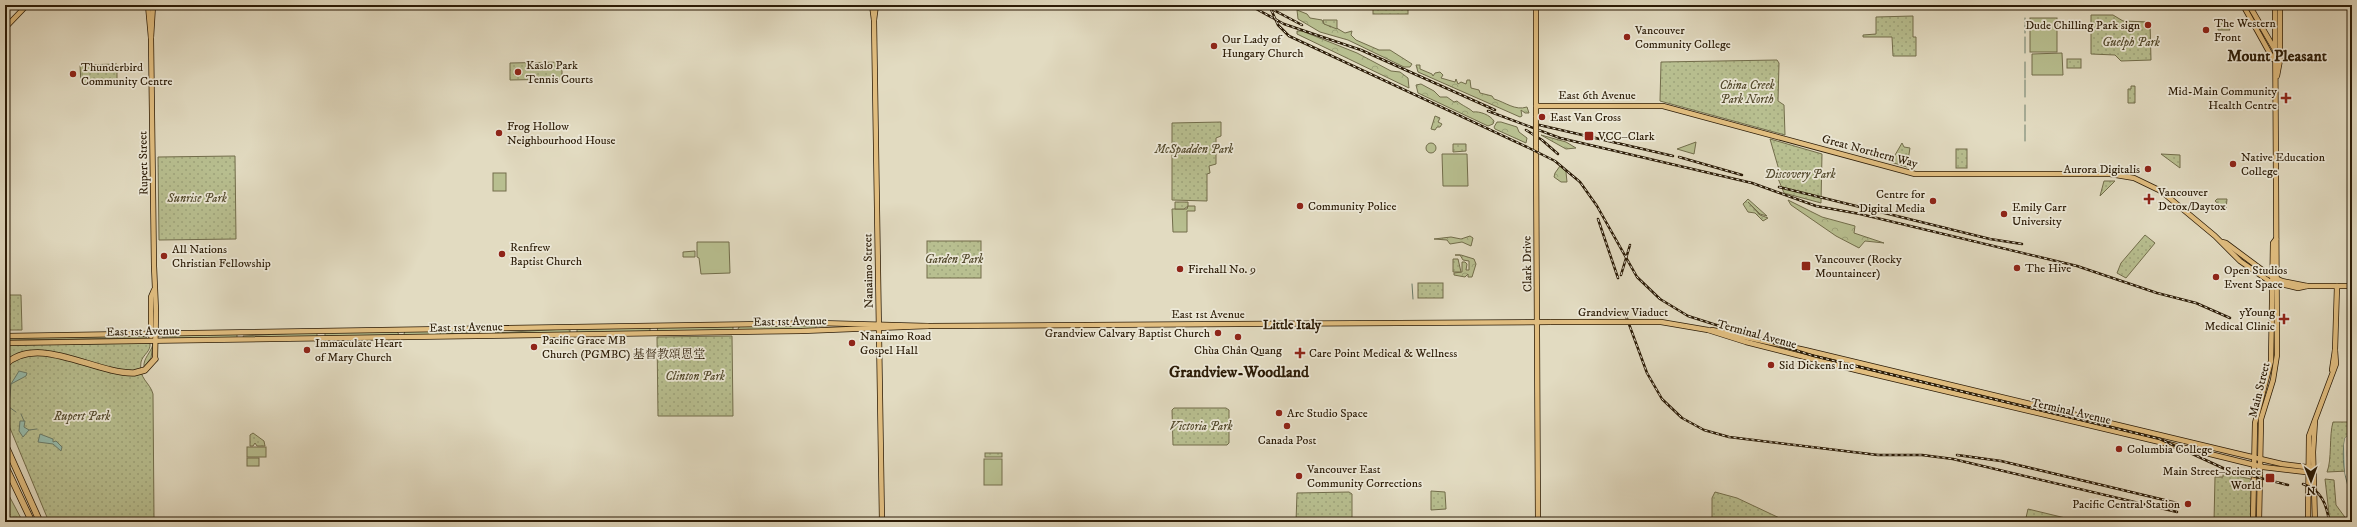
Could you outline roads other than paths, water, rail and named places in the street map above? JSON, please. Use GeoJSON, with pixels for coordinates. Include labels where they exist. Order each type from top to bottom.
{"type":"FeatureCollection","features":[{"type":"Feature","properties":{"kind":"highway"},"geometry":{"type":"LineString","coordinates":[[5,365],[18,355],[35,352],[118,371],[134,373],[145,370],[155,359]]}},
{"type":"Feature","properties":{"kind":"highway"},"geometry":{"type":"LineString","coordinates":[[5,437],[15,465]]}},
{"type":"Feature","properties":{"kind":"highway"},"geometry":{"type":"LineString","coordinates":[[5,444],[40,522]]}},
{"type":"Feature","properties":{"kind":"highway"},"geometry":{"type":"LineString","coordinates":[[5,465],[32,522]]}},
{"type":"Feature","properties":{"kind":"highway"},"geometry":{"type":"LineString","coordinates":[[5,473],[12,481]]}},
{"type":"Feature","properties":{"kind":"main road"},"geometry":{"type":"LineString","coordinates":[[5,28],[27,5]]}},
{"type":"Feature","properties":{"kind":"main road","name":"Rupert Street"},"geometry":{"type":"LineString","coordinates":[[148,5],[151,38]]}},
{"type":"Feature","properties":{"kind":"main road","name":"Rupert Street"},"geometry":{"type":"LineString","coordinates":[[153,5],[151,38],[155,359]]}},
{"type":"Feature","properties":{"kind":"main road","name":"Nanaimo Street"},"geometry":{"type":"LineString","coordinates":[[872,5],[874,20],[882,522]]}},
{"type":"Feature","properties":{"kind":"main road","name":"Nanaimo Street"},"geometry":{"type":"LineString","coordinates":[[874,20],[876,5]]}},
{"type":"Feature","properties":{"kind":"main road","name":"Clark Drive"},"geometry":{"type":"LineString","coordinates":[[1536,5],[1538,522]]}},
{"type":"Feature","properties":{"kind":"main road"},"geometry":{"type":"LineString","coordinates":[[2243,5],[2274,55]]}},
{"type":"Feature","properties":{"kind":"main road"},"geometry":{"type":"LineString","coordinates":[[2249,5],[2274,49],[2277,65]]}},
{"type":"Feature","properties":{"kind":"main road"},"geometry":{"type":"LineString","coordinates":[[2275,5],[2274,55],[2277,65]]}},
{"type":"Feature","properties":{"kind":"main road","name":"Main Street"},"geometry":{"type":"LineString","coordinates":[[2257,458],[2262,415],[2277,361],[2277,65],[2280,5]]}},
{"type":"Feature","properties":{"kind":"main road"},"geometry":{"type":"LineString","coordinates":[[2266,43],[2277,65]]}},
{"type":"Feature","properties":{"kind":"main road","name":"East 6th Avenue"},"geometry":{"type":"LineString","coordinates":[[1536,106],[1658,106]]}},
{"type":"Feature","properties":{"kind":"main road","name":"Great Northern Way"},"geometry":{"type":"LineString","coordinates":[[1658,106],[1675,108],[1915,174],[2110,174],[2130,177],[2161,191],[2222,242]]}},
{"type":"Feature","properties":{"kind":"main road","name":"Main Street"},"geometry":{"type":"LineString","coordinates":[[2259,522],[2256,418],[2271,366],[2273,243],[2276,239]]}},
{"type":"Feature","properties":{"kind":"main road"},"geometry":{"type":"LineString","coordinates":[[2222,242],[2226,243],[2272,277],[2307,286],[2352,286]]}},
{"type":"Feature","properties":{"kind":"main road"},"geometry":{"type":"LineString","coordinates":[[2222,242],[2223,246],[2259,276],[2278,285],[2302,289],[2307,286]]}},
{"type":"Feature","properties":{"kind":"main road"},"geometry":{"type":"LineString","coordinates":[[2315,522],[2315,421],[2332,370],[2335,350],[2337,286]]}},
{"type":"Feature","properties":{"kind":"main road","name":"East 1st Avenue"},"geometry":{"type":"LineString","coordinates":[[5,343],[556,336],[928,326],[1537,322]]}},
{"type":"Feature","properties":{"kind":"main road","name":"Grandview Viaduct"},"geometry":{"type":"LineString","coordinates":[[1537,322],[1661,322],[1708,330]]}},
{"type":"Feature","properties":{"kind":"main road","name":"East 1st Avenue"},"geometry":{"type":"LineString","coordinates":[[5,336],[879,323],[928,326]]}},
{"type":"Feature","properties":{"kind":"main road","name":"Terminal Avenue"},"geometry":{"type":"LineString","coordinates":[[1708,330],[1805,350],[2307,470]]}},
{"type":"Feature","properties":{"kind":"main road","name":"Terminal Avenue"},"geometry":{"type":"LineString","coordinates":[[1708,330],[1742,341],[1856,370],[2257,465],[2314,470]]}},
{"type":"Feature","properties":{"kind":"main road"},"geometry":{"type":"LineString","coordinates":[[2308,522],[2307,470],[2309,436],[2312,423],[2315,421]]}},
{"type":"Feature","properties":{"kind":"main road","name":"Main Street"},"geometry":{"type":"LineString","coordinates":[[2253,522],[2257,465]]}},
{"type":"Feature","properties":{"kind":"water"},"geometry":{"type":"Polygon","coordinates":[[[19,371],[27,373],[26,376],[11,384],[19,371]]]}},
{"type":"Feature","properties":{"kind":"water"},"geometry":{"type":"Polygon","coordinates":[[[20,421],[25,421],[24,427],[29,430],[23,437],[19,431],[20,421]]]}},
{"type":"Feature","properties":{"kind":"water"},"geometry":{"type":"Polygon","coordinates":[[[2352,432],[2352,496],[2345,475],[2343,452],[2345,438],[2352,432]]]}},
{"type":"Feature","properties":{"kind":"water"},"geometry":{"type":"Polygon","coordinates":[[[40,434],[53,439],[53,442],[56,441],[62,447],[61,451],[53,444],[38,442],[40,434]]]}},
{"type":"Feature","properties":{"kind":"waterway"},"geometry":{"type":"LineString","coordinates":[[2025,18],[2025,23]]}},
{"type":"Feature","properties":{"kind":"waterway"},"geometry":{"type":"LineString","coordinates":[[2025,25],[2025,33]]}},
{"type":"Feature","properties":{"kind":"waterway"},"geometry":{"type":"LineString","coordinates":[[2025,37],[2025,53]]}},
{"type":"Feature","properties":{"kind":"waterway"},"geometry":{"type":"LineString","coordinates":[[2025,62],[2025,78]]}},
{"type":"Feature","properties":{"kind":"waterway"},"geometry":{"type":"LineString","coordinates":[[2025,80],[2025,97]]}},
{"type":"Feature","properties":{"kind":"waterway"},"geometry":{"type":"LineString","coordinates":[[2025,105],[2025,121]]}},
{"type":"Feature","properties":{"kind":"waterway"},"geometry":{"type":"LineString","coordinates":[[2025,125],[2025,141]]}},
{"type":"Feature","properties":{"kind":"waterway"},"geometry":{"type":"LineString","coordinates":[[1412,284],[1413,299]]}},
{"type":"Feature","properties":{"kind":"waterway"},"geometry":{"type":"LineString","coordinates":[[11,384],[9,407],[16,412]]}},
{"type":"Feature","properties":{"kind":"waterway"},"geometry":{"type":"LineString","coordinates":[[21,414],[24,421]]}},
{"type":"Feature","properties":{"kind":"waterway"},"geometry":{"type":"LineString","coordinates":[[29,430],[37,429]]}},
{"type":"Feature","properties":{"kind":"railway"},"geometry":{"type":"LineString","coordinates":[[1249,5],[1284,24],[1361,50],[1495,110]]}},
{"type":"Feature","properties":{"kind":"railway"},"geometry":{"type":"LineString","coordinates":[[1269,5],[1278,25],[1289,36],[1555,161],[1580,182],[1597,206],[1637,277],[1660,299],[1688,316],[1814,356],[2160,439],[2225,469],[2288,485]]}},
{"type":"Feature","properties":{"kind":"railway"},"geometry":{"type":"LineString","coordinates":[[1268,7],[1302,25]]}},
{"type":"Feature","properties":{"kind":"railway"},"geometry":{"type":"LineString","coordinates":[[1488,111],[1560,138],[1752,183],[1816,206],[1860,214],[2077,266],[2157,293],[2196,303],[2230,318]]}},
{"type":"Feature","properties":{"kind":"railway"},"geometry":{"type":"LineString","coordinates":[[1535,124],[1673,156]]}},
{"type":"Feature","properties":{"kind":"railway"},"geometry":{"type":"LineString","coordinates":[[1526,130],[1542,140],[1558,154]]}},
{"type":"Feature","properties":{"kind":"railway"},"geometry":{"type":"LineString","coordinates":[[1679,157],[1742,175]]}},
{"type":"Feature","properties":{"kind":"railway"},"geometry":{"type":"LineString","coordinates":[[1779,187],[1990,239],[2022,244]]}},
{"type":"Feature","properties":{"kind":"railway"},"geometry":{"type":"LineString","coordinates":[[1598,219],[1618,278]]}},
{"type":"Feature","properties":{"kind":"railway"},"geometry":{"type":"LineString","coordinates":[[1621,275],[1630,245]]}},
{"type":"Feature","properties":{"kind":"railway"},"geometry":{"type":"LineString","coordinates":[[1626,316],[1647,373],[1662,399],[1682,418],[1704,430],[1729,437],[1878,455],[1922,455],[1953,459],[2177,512]]}},
{"type":"Feature","properties":{"kind":"railway"},"geometry":{"type":"LineString","coordinates":[[1957,455],[2001,461],[2177,503]]}},
{"type":"Feature","properties":{"kind":"railway"},"geometry":{"type":"LineString","coordinates":[[2303,484],[2314,490],[2322,498],[2327,509],[2329,522]]}},
{"type":"Feature","properties":{"kind":"place","name":"Dude Chilling Park sign"},"geometry":{"type":"Point","coordinates":[2148,25]}},
{"type":"Feature","properties":{"kind":"place","name":"The Western Front"},"geometry":{"type":"Point","coordinates":[2206,30]}},
{"type":"Feature","properties":{"kind":"place","name":"Vancouver Community College"},"geometry":{"type":"Point","coordinates":[1627,37]}},
{"type":"Feature","properties":{"kind":"place","name":"Our Lady of Hungary Church"},"geometry":{"type":"Point","coordinates":[1214,46]}},
{"type":"Feature","properties":{"kind":"place","name":"Kaslo Park Tennis Courts"},"geometry":{"type":"Point","coordinates":[518,72]}},
{"type":"Feature","properties":{"kind":"place","name":"Thunderbird Community Centre"},"geometry":{"type":"Point","coordinates":[73,74]}},
{"type":"Feature","properties":{"kind":"place","name":"Mid-Main Community Health Centre"},"geometry":{"type":"Point","coordinates":[2286,98]}},
{"type":"Feature","properties":{"kind":"place","name":"East Van Cross"},"geometry":{"type":"Point","coordinates":[1542,117]}},
{"type":"Feature","properties":{"kind":"place","name":"Frog Hollow Neighbourhood House"},"geometry":{"type":"Point","coordinates":[499,133]}},
{"type":"Feature","properties":{"kind":"place","name":"VCC–Clark"},"geometry":{"type":"Point","coordinates":[1589,136]}},
{"type":"Feature","properties":{"kind":"place","name":"Native Education College"},"geometry":{"type":"Point","coordinates":[2233,164]}},
{"type":"Feature","properties":{"kind":"place","name":"Aurora Digitalis"},"geometry":{"type":"Point","coordinates":[2148,169]}},
{"type":"Feature","properties":{"kind":"place","name":"Vancouver Detox/Daytox"},"geometry":{"type":"Point","coordinates":[2149,199]}},
{"type":"Feature","properties":{"kind":"place","name":"Centre for Digital Media"},"geometry":{"type":"Point","coordinates":[1933,201]}},
{"type":"Feature","properties":{"kind":"place","name":"Community Police"},"geometry":{"type":"Point","coordinates":[1300,206]}},
{"type":"Feature","properties":{"kind":"place","name":"Emily Carr University"},"geometry":{"type":"Point","coordinates":[2004,214]}},
{"type":"Feature","properties":{"kind":"place","name":"Renfrew Baptist Church"},"geometry":{"type":"Point","coordinates":[502,254]}},
{"type":"Feature","properties":{"kind":"place","name":"All Nations Christian Fellowship"},"geometry":{"type":"Point","coordinates":[164,256]}},
{"type":"Feature","properties":{"kind":"place","name":"Vancouver (Rocky Mountaineer)"},"geometry":{"type":"Point","coordinates":[1806,266]}},
{"type":"Feature","properties":{"kind":"place","name":"The Hive"},"geometry":{"type":"Point","coordinates":[2017,268]}},
{"type":"Feature","properties":{"kind":"place","name":"Firehall No. 9"},"geometry":{"type":"Point","coordinates":[1180,269]}},
{"type":"Feature","properties":{"kind":"place","name":"Open Studios Event Space"},"geometry":{"type":"Point","coordinates":[2216,277]}},
{"type":"Feature","properties":{"kind":"place","name":"yYoung Medical Clinic"},"geometry":{"type":"Point","coordinates":[2284,319]}},
{"type":"Feature","properties":{"kind":"place","name":"Grandview Calvary Baptist Church"},"geometry":{"type":"Point","coordinates":[1218,333]}},
{"type":"Feature","properties":{"kind":"place","name":"Chùa Chân Quang"},"geometry":{"type":"Point","coordinates":[1238,337]}},
{"type":"Feature","properties":{"kind":"place","name":"Nanaimo Road Gospel Hall"},"geometry":{"type":"Point","coordinates":[852,343]}},
{"type":"Feature","properties":{"kind":"place","name":"Pacific Grace MB Church (PGMBC) 基督教頌恩堂"},"geometry":{"type":"Point","coordinates":[534,347]}},
{"type":"Feature","properties":{"kind":"place","name":"Immaculate Heart of Mary Church"},"geometry":{"type":"Point","coordinates":[307,350]}},
{"type":"Feature","properties":{"kind":"place","name":"Care Point Medical & Wellness"},"geometry":{"type":"Point","coordinates":[1300,353]}},
{"type":"Feature","properties":{"kind":"place","name":"Sid Dickens Inc"},"geometry":{"type":"Point","coordinates":[1771,365]}},
{"type":"Feature","properties":{"kind":"place","name":"Arc Studio Space"},"geometry":{"type":"Point","coordinates":[1279,413]}},
{"type":"Feature","properties":{"kind":"place","name":"Canada Post"},"geometry":{"type":"Point","coordinates":[1287,426]}},
{"type":"Feature","properties":{"kind":"place","name":"Columbia College"},"geometry":{"type":"Point","coordinates":[2119,449]}},
{"type":"Feature","properties":{"kind":"place","name":"Vancouver East Community Corrections"},"geometry":{"type":"Point","coordinates":[1299,476]}},
{"type":"Feature","properties":{"kind":"place","name":"Main Street–Science World"},"geometry":{"type":"Point","coordinates":[2270,478]}},
{"type":"Feature","properties":{"kind":"place","name":"Pacific Central Station"},"geometry":{"type":"Point","coordinates":[2188,504]}},
{"type":"Feature","properties":{"kind":"district","name":"Mount Pleasant"},"geometry":{"type":"Point","coordinates":[2277,55]}},
{"type":"Feature","properties":{"kind":"district","name":"Little Italy"},"geometry":{"type":"Point","coordinates":[1292,324]}},
{"type":"Feature","properties":{"kind":"district","name":"Grandview-Woodland"},"geometry":{"type":"Point","coordinates":[1239,371]}},
{"type":"Feature","properties":{"kind":"park label","name":"Guelph Park"},"geometry":{"type":"Point","coordinates":[2131,42]}},
{"type":"Feature","properties":{"kind":"park label","name":"China Creek Park North"},"geometry":{"type":"Point","coordinates":[1747,92]}},
{"type":"Feature","properties":{"kind":"park label","name":"McSpadden Park"},"geometry":{"type":"Point","coordinates":[1194,149]}},
{"type":"Feature","properties":{"kind":"park label","name":"Discovery Park"},"geometry":{"type":"Point","coordinates":[1800,174]}},
{"type":"Feature","properties":{"kind":"park label","name":"Sunrise Park"},"geometry":{"type":"Point","coordinates":[197,198]}},
{"type":"Feature","properties":{"kind":"park label","name":"Garden Park"},"geometry":{"type":"Point","coordinates":[954,259]}},
{"type":"Feature","properties":{"kind":"park label","name":"Clinton Park"},"geometry":{"type":"Point","coordinates":[695,376]}},
{"type":"Feature","properties":{"kind":"park label","name":"Rupert Park"},"geometry":{"type":"Point","coordinates":[82,416]}},
{"type":"Feature","properties":{"kind":"park label","name":"Victoria Park"},"geometry":{"type":"Point","coordinates":[1201,426]}}]}
